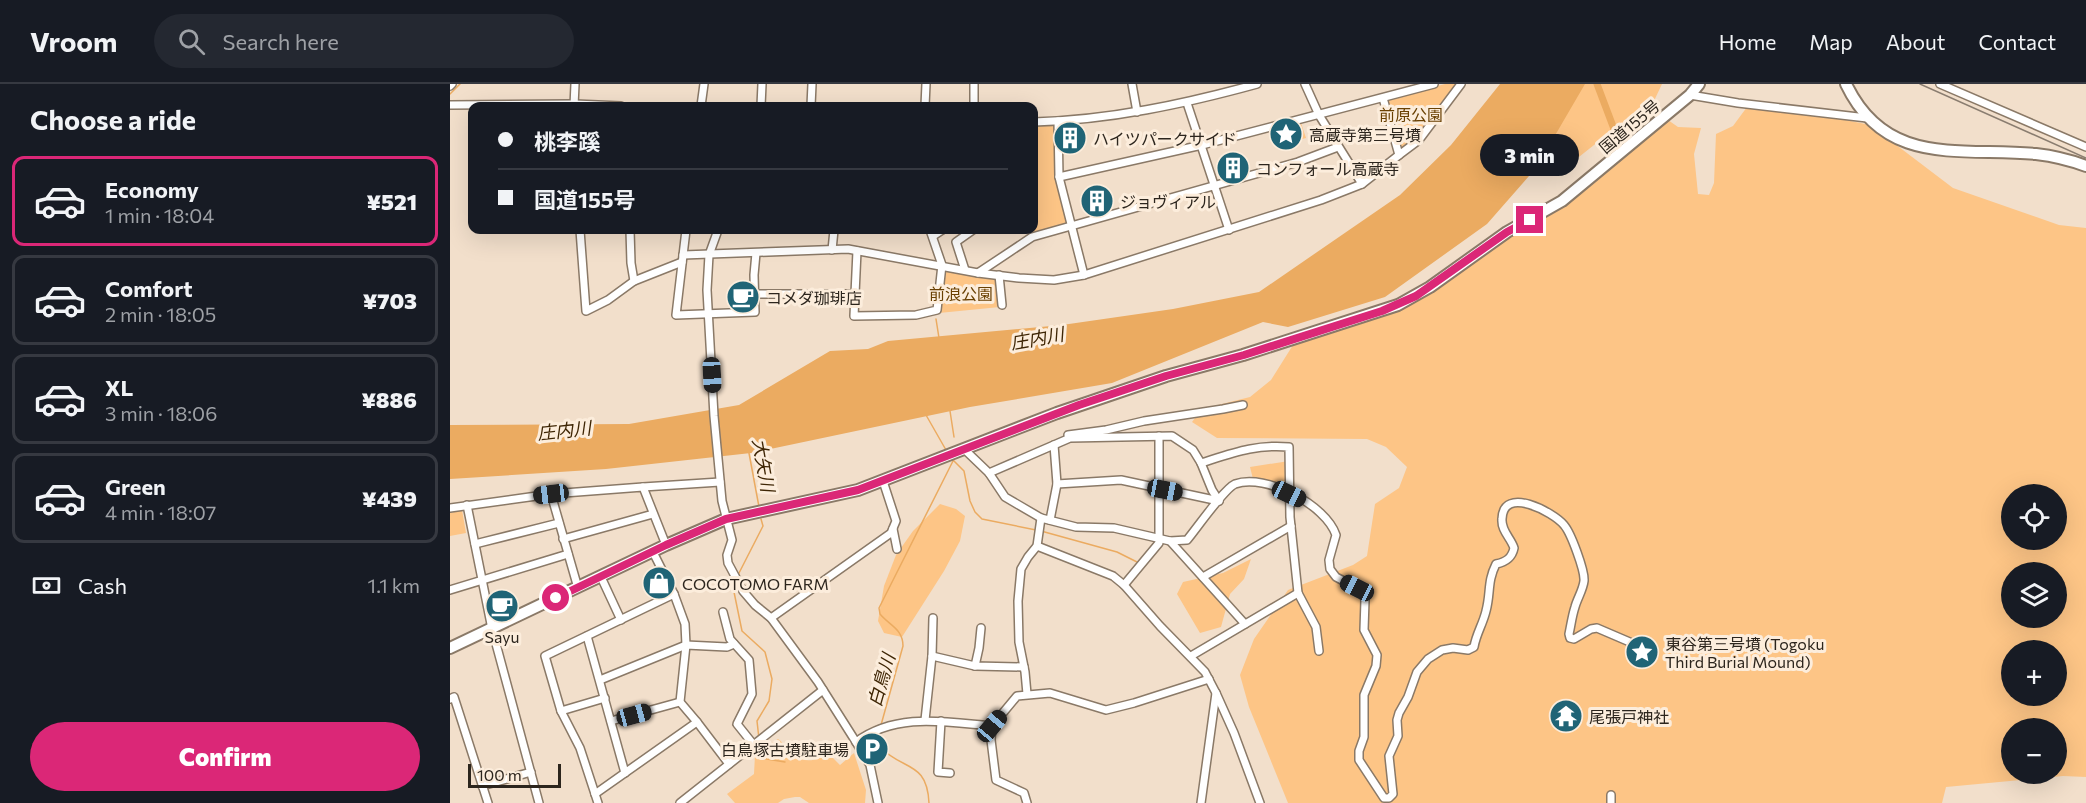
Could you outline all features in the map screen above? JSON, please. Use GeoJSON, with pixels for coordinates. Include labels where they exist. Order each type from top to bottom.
{"type":"FeatureCollection","features":[{"type":"Feature","properties":{"kind":"highway","name":"国道155号"},"geometry":{"type":"LineString","coordinates":[[450,648],[666,545],[726,519],[837,496],[883,481],[1057,413],[1166,376],[1306,336],[1398,305],[1430,287],[1507,232],[1568,197],[1690,95],[1699,84]]}},
{"type":"Feature","properties":{"kind":"highway"},"geometry":{"type":"LineString","coordinates":[[1846,84],[1867,118],[1895,138],[1935,150],[2037,154],[2066,159],[2086,166]]}},
{"type":"Feature","properties":{"kind":"street"},"geometry":{"type":"LineString","coordinates":[[574,102],[575,84]]}},
{"type":"Feature","properties":{"kind":"street"},"geometry":{"type":"LineString","coordinates":[[702,102],[704,84]]}},
{"type":"Feature","properties":{"kind":"street"},"geometry":{"type":"LineString","coordinates":[[761,102],[762,84]]}},
{"type":"Feature","properties":{"kind":"street"},"geometry":{"type":"LineString","coordinates":[[811,102],[812,84]]}},
{"type":"Feature","properties":{"kind":"street"},"geometry":{"type":"LineString","coordinates":[[925,102],[926,84]]}},
{"type":"Feature","properties":{"kind":"street"},"geometry":{"type":"LineString","coordinates":[[974,84],[974,102]]}},
{"type":"Feature","properties":{"kind":"street"},"geometry":{"type":"LineString","coordinates":[[1132,84],[1137,112]]}},
{"type":"Feature","properties":{"kind":"street"},"geometry":{"type":"LineString","coordinates":[[1038,122],[1137,112],[1187,103],[1257,84]]}},
{"type":"Feature","properties":{"kind":"street"},"geometry":{"type":"LineString","coordinates":[[1305,84],[1319,115],[1362,184]]}},
{"type":"Feature","properties":{"kind":"street"},"geometry":{"type":"LineString","coordinates":[[1059,177],[1202,145],[1434,84]]}},
{"type":"Feature","properties":{"kind":"street"},"geometry":{"type":"LineString","coordinates":[[580,234],[586,311],[608,300],[634,281],[683,259],[709,255],[857,250],[999,276],[1054,280],[1084,275],[1229,230],[1362,184],[1419,140],[1461,84]]}},
{"type":"Feature","properties":{"kind":"street"},"geometry":{"type":"LineString","coordinates":[[1940,84],[2086,147]]}},
{"type":"Feature","properties":{"kind":"street"},"geometry":{"type":"LineString","coordinates":[[1690,95],[1728,102],[1867,118]]}},
{"type":"Feature","properties":{"kind":"street"},"geometry":{"type":"LineString","coordinates":[[1383,98],[1399,155]]}},
{"type":"Feature","properties":{"kind":"street"},"geometry":{"type":"LineString","coordinates":[[1187,103],[1229,230]]}},
{"type":"Feature","properties":{"kind":"street"},"geometry":{"type":"LineString","coordinates":[[450,105],[468,105]]}},
{"type":"Feature","properties":{"kind":"street"},"geometry":{"type":"LineString","coordinates":[[1058,121],[1059,177],[1084,275]]}},
{"type":"Feature","properties":{"kind":"street"},"geometry":{"type":"LineString","coordinates":[[978,273],[1032,237],[1298,162],[1338,147]]}},
{"type":"Feature","properties":{"kind":"street"},"geometry":{"type":"LineString","coordinates":[[630,234],[634,281]]}},
{"type":"Feature","properties":{"kind":"street"},"geometry":{"type":"LineString","coordinates":[[686,234],[676,315],[755,312],[756,253]]}},
{"type":"Feature","properties":{"kind":"street"},"geometry":{"type":"LineString","coordinates":[[717,234],[709,255],[707,272],[720,482],[722,501],[732,540],[728,555],[731,572],[755,605],[771,618],[823,690],[870,765],[878,803]]}},
{"type":"Feature","properties":{"kind":"street"},"geometry":{"type":"LineString","coordinates":[[832,250],[834,234]]}},
{"type":"Feature","properties":{"kind":"street"},"geometry":{"type":"LineString","coordinates":[[857,250],[854,316],[916,315],[937,310],[942,265],[932,234]]}},
{"type":"Feature","properties":{"kind":"street"},"geometry":{"type":"LineString","coordinates":[[965,270],[956,242],[967,234]]}},
{"type":"Feature","properties":{"kind":"street"},"geometry":{"type":"LineString","coordinates":[[999,276],[1002,305]]}},
{"type":"Feature","properties":{"kind":"street"},"geometry":{"type":"LineString","coordinates":[[755,294],[855,294]]}},
{"type":"Feature","properties":{"kind":"street"},"geometry":{"type":"LineString","coordinates":[[1050,520],[1057,484],[1054,445],[1059,439],[1069,434],[1106,430],[1144,421],[1243,405]]}},
{"type":"Feature","properties":{"kind":"street"},"geometry":{"type":"LineString","coordinates":[[1124,585],[1160,540],[1159,436]]}},
{"type":"Feature","properties":{"kind":"street"},"geometry":{"type":"LineString","coordinates":[[989,473],[1070,438],[1172,436],[1193,450],[1202,463],[1212,490],[1219,501]]}},
{"type":"Feature","properties":{"kind":"street"},"geometry":{"type":"LineString","coordinates":[[1202,463],[1250,447],[1289,447],[1289,494],[1298,593],[1316,627],[1318,651]]}},
{"type":"Feature","properties":{"kind":"street"},"geometry":{"type":"LineString","coordinates":[[964,449],[989,473],[1005,497],[1040,521],[1050,520],[1076,527],[1114,528],[1160,540],[1187,540],[1227,490],[1236,484],[1268,484],[1314,507],[1334,530],[1336,536],[1329,560],[1330,568],[1336,577],[1363,593],[1364,630],[1377,655],[1377,660],[1364,695],[1364,737],[1359,751],[1359,760],[1384,798],[1389,798],[1393,794],[1389,756],[1398,736],[1399,713],[1408,697],[1417,672],[1428,659],[1442,650],[1453,648],[1468,650],[1474,647],[1477,632],[1486,614],[1490,577],[1496,564],[1509,559],[1514,548],[1502,527],[1501,517],[1506,508],[1514,503],[1527,502],[1559,520],[1570,535],[1584,580],[1574,608],[1570,638],[1574,639],[1591,629],[1598,628],[1646,649]]}},
{"type":"Feature","properties":{"kind":"street"},"geometry":{"type":"LineString","coordinates":[[1057,484],[1120,480],[1219,501]]}},
{"type":"Feature","properties":{"kind":"street"},"geometry":{"type":"LineString","coordinates":[[771,618],[891,533],[896,521],[883,481]]}},
{"type":"Feature","properties":{"kind":"street"},"geometry":{"type":"LineString","coordinates":[[450,508],[551,494],[720,482]]}},
{"type":"Feature","properties":{"kind":"street"},"geometry":{"type":"LineString","coordinates":[[643,487],[666,545]]}},
{"type":"Feature","properties":{"kind":"street"},"geometry":{"type":"LineString","coordinates":[[551,494],[578,588]]}},
{"type":"Feature","properties":{"kind":"street"},"geometry":{"type":"LineString","coordinates":[[467,505],[492,629],[539,803]]}},
{"type":"Feature","properties":{"kind":"street"},"geometry":{"type":"LineString","coordinates":[[563,539],[653,514]]}},
{"type":"Feature","properties":{"kind":"street"},"geometry":{"type":"LineString","coordinates":[[1027,694],[1018,631],[1020,577],[1024,563],[1037,546],[1040,521]]}},
{"type":"Feature","properties":{"kind":"street"},"geometry":{"type":"LineString","coordinates":[[475,544],[559,523]]}},
{"type":"Feature","properties":{"kind":"street"},"geometry":{"type":"LineString","coordinates":[[1203,577],[1291,526]]}},
{"type":"Feature","properties":{"kind":"street"},"geometry":{"type":"LineString","coordinates":[[893,529],[897,549]]}},
{"type":"Feature","properties":{"kind":"street"},"geometry":{"type":"LineString","coordinates":[[1170,541],[1245,624]]}},
{"type":"Feature","properties":{"kind":"street"},"geometry":{"type":"LineString","coordinates":[[1037,546],[1113,576],[1191,656],[1209,679],[1216,693],[1234,733],[1260,803]]}},
{"type":"Feature","properties":{"kind":"street"},"geometry":{"type":"LineString","coordinates":[[653,552],[683,614],[686,645],[680,702],[729,764]]}},
{"type":"Feature","properties":{"kind":"street"},"geometry":{"type":"LineString","coordinates":[[450,590],[568,554]]}},
{"type":"Feature","properties":{"kind":"street"},"geometry":{"type":"LineString","coordinates":[[601,577],[621,620]]}},
{"type":"Feature","properties":{"kind":"street"},"geometry":{"type":"LineString","coordinates":[[1191,656],[1298,593]]}},
{"type":"Feature","properties":{"kind":"street"},"geometry":{"type":"LineString","coordinates":[[598,803],[580,748],[561,711],[545,656],[675,594]]}},
{"type":"Feature","properties":{"kind":"street"},"geometry":{"type":"LineString","coordinates":[[723,612],[730,639],[749,660],[752,689],[737,724],[752,745]]}},
{"type":"Feature","properties":{"kind":"street"},"geometry":{"type":"LineString","coordinates":[[925,720],[932,656],[933,618]]}},
{"type":"Feature","properties":{"kind":"street"},"geometry":{"type":"LineString","coordinates":[[975,666],[980,648],[981,628]]}},
{"type":"Feature","properties":{"kind":"street"},"geometry":{"type":"LineString","coordinates":[[587,636],[626,773]]}},
{"type":"Feature","properties":{"kind":"street"},"geometry":{"type":"LineString","coordinates":[[600,680],[686,645],[728,647],[734,644]]}},
{"type":"Feature","properties":{"kind":"street"},"geometry":{"type":"LineString","coordinates":[[932,656],[975,666],[1024,667]]}},
{"type":"Feature","properties":{"kind":"street"},"geometry":{"type":"LineString","coordinates":[[1027,803],[1024,793],[996,780],[991,740],[992,726],[1017,696],[1050,693],[1106,710],[1209,679]]}},
{"type":"Feature","properties":{"kind":"street"},"geometry":{"type":"LineString","coordinates":[[680,803],[823,690]]}},
{"type":"Feature","properties":{"kind":"street"},"geometry":{"type":"LineString","coordinates":[[1201,803],[1216,693]]}},
{"type":"Feature","properties":{"kind":"street"},"geometry":{"type":"LineString","coordinates":[[450,699],[454,697],[488,803]]}},
{"type":"Feature","properties":{"kind":"street"},"geometry":{"type":"LineString","coordinates":[[561,711],[605,698]]}},
{"type":"Feature","properties":{"kind":"street"},"geometry":{"type":"LineString","coordinates":[[611,721],[680,702]]}},
{"type":"Feature","properties":{"kind":"street"},"geometry":{"type":"LineString","coordinates":[[856,742],[875,730],[925,720],[992,726]]}},
{"type":"Feature","properties":{"kind":"street"},"geometry":{"type":"LineString","coordinates":[[941,721],[938,772],[950,773]]}},
{"type":"Feature","properties":{"kind":"street"},"geometry":{"type":"LineString","coordinates":[[595,794],[697,722]]}},
{"type":"Feature","properties":{"kind":"street"},"geometry":{"type":"LineString","coordinates":[[482,786],[531,772]]}},
{"type":"Feature","properties":{"kind":"green space","name":"前原公園"},"geometry":{"type":"Polygon","coordinates":[[[1445,84],[1457,84],[1417,137],[1402,149],[1400,148],[1387,101],[1445,84]]]}},
{"type":"Feature","properties":{"kind":"green space"},"geometry":{"type":"Polygon","coordinates":[[[1534,84],[1662,84],[1653,103],[1613,130],[1570,164],[1537,150],[1534,84]]]}},
{"type":"Feature","properties":{"kind":"green space"},"geometry":{"type":"Polygon","coordinates":[[[1747,107],[1807,112],[1870,125],[1953,188],[2059,225],[2086,228],[2086,777],[2067,776],[2067,718],[2001,718],[2001,782],[1946,787],[1942,803],[1288,803],[1249,707],[1240,675],[1254,639],[1288,590],[1353,565],[1367,556],[1375,504],[1399,488],[1407,467],[1386,447],[1367,439],[1217,438],[1192,422],[1202,409],[1250,397],[1271,380],[1293,345],[1308,334],[1391,314],[1432,291],[1497,243],[1560,208],[1586,190],[1668,120],[1678,127],[1701,128],[1694,154],[1698,194],[1709,195],[1714,183],[1716,134],[1733,126],[1747,107]]]}},
{"type":"Feature","properties":{"kind":"green space"},"geometry":{"type":"Polygon","coordinates":[[[1301,123],[1306,138],[1276,146],[1272,130],[1301,123]]]}},
{"type":"Feature","properties":{"kind":"green space"},"geometry":{"type":"Polygon","coordinates":[[[1038,126],[1054,127],[1055,177],[1066,225],[1038,233],[1038,126]]]}},
{"type":"Feature","properties":{"kind":"green space","name":"前浪公園"},"geometry":{"type":"Polygon","coordinates":[[[948,270],[995,279],[1000,307],[939,313],[945,272],[948,270]]]}},
{"type":"Feature","properties":{"kind":"green space"},"geometry":{"type":"Polygon","coordinates":[[[1289,461],[1289,493],[1254,483],[1250,467],[1289,461]]]}},
{"type":"Feature","properties":{"kind":"green space"},"geometry":{"type":"Polygon","coordinates":[[[940,504],[956,509],[965,516],[960,541],[944,571],[902,637],[884,633],[878,621],[884,586],[896,555],[913,531],[940,504]]]}},
{"type":"Feature","properties":{"kind":"green space"},"geometry":{"type":"Polygon","coordinates":[[[462,510],[466,533],[450,536],[450,513],[462,510]]]}},
{"type":"Feature","properties":{"kind":"green space"},"geometry":{"type":"Polygon","coordinates":[[[1251,559],[1244,579],[1230,594],[1221,627],[1200,633],[1177,594],[1183,582],[1223,573],[1251,559]]]}},
{"type":"Feature","properties":{"kind":"green space"},"geometry":{"type":"Polygon","coordinates":[[[778,739],[791,754],[805,760],[815,760],[828,753],[840,765],[854,753],[866,790],[865,803],[809,803],[800,797],[795,797],[778,803],[735,803],[727,794],[754,774],[755,755],[778,739]]]}},
{"type":"Feature","properties":{"kind":"water","name":"庄内川"},"geometry":{"type":"Polygon","coordinates":[[[1500,84],[1585,84],[1536,168],[1487,224],[1385,297],[1288,327],[1263,322],[1112,383],[970,407],[751,453],[606,469],[450,479],[450,425],[629,424],[739,405],[830,351],[868,349],[888,341],[1062,325],[1173,309],[1259,292],[1400,195],[1451,145],[1500,84]]]}},
{"type":"Feature","properties":{"kind":"waterway"},"geometry":{"type":"LineString","coordinates":[[450,94],[460,84]]}},
{"type":"Feature","properties":{"kind":"waterway"},"geometry":{"type":"LineString","coordinates":[[1597,84],[1614,129]]}},
{"type":"Feature","properties":{"kind":"waterway"},"geometry":{"type":"LineString","coordinates":[[936,319],[939,338]]}},
{"type":"Feature","properties":{"kind":"waterway"},"geometry":{"type":"LineString","coordinates":[[950,411],[954,437]]}},
{"type":"Feature","properties":{"kind":"waterway","name":"白鳥川"},"geometry":{"type":"LineString","coordinates":[[926,415],[946,450]]}},
{"type":"Feature","properties":{"kind":"waterway","name":"大矢川"},"geometry":{"type":"LineString","coordinates":[[749,453],[759,507]]}},
{"type":"Feature","properties":{"kind":"waterway","name":"白鳥川"},"geometry":{"type":"LineString","coordinates":[[881,725],[903,646],[901,636],[880,614],[879,608],[952,459],[964,471],[970,501],[975,512],[982,519],[1036,530]]}},
{"type":"Feature","properties":{"kind":"waterway","name":"大矢川"},"geometry":{"type":"LineString","coordinates":[[738,575],[763,526],[761,519]]}},
{"type":"Feature","properties":{"kind":"waterway"},"geometry":{"type":"LineString","coordinates":[[1041,531],[1117,552],[1137,562]]}},
{"type":"Feature","properties":{"kind":"waterway","name":"大矢川"},"geometry":{"type":"LineString","coordinates":[[736,585],[734,592],[742,631],[765,652],[772,679],[769,701],[757,721],[759,739]]}},
{"type":"Feature","properties":{"kind":"waterway","name":"白鳥川"},"geometry":{"type":"LineString","coordinates":[[880,732],[881,748],[913,768],[924,780],[929,803]]}},
{"type":"Feature","properties":{"kind":"waterway","name":"大矢川"},"geometry":{"type":"LineString","coordinates":[[759,743],[760,758],[785,762]]}},
{"type":"Feature","properties":{"kind":"railway"},"geometry":{"type":"LineString","coordinates":[[1920,84],[2086,158]]}},
{"type":"Feature","properties":{"kind":"place","name":"高蔵寺第三号墳"},"geometry":{"type":"Point","coordinates":[1286,134]}},
{"type":"Feature","properties":{"kind":"place","name":"ハイツパークサイド"},"geometry":{"type":"Point","coordinates":[1070,138]}},
{"type":"Feature","properties":{"kind":"place","name":"コンフォール高蔵寺"},"geometry":{"type":"Point","coordinates":[1233,168]}},
{"type":"Feature","properties":{"kind":"place","name":"ジョヴィアル"},"geometry":{"type":"Point","coordinates":[1097,201]}},
{"type":"Feature","properties":{"kind":"place","name":"コメダ珈琲店"},"geometry":{"type":"Point","coordinates":[743,297]}},
{"type":"Feature","properties":{"kind":"place","name":"COCOTOMO FARM"},"geometry":{"type":"Point","coordinates":[659,583]}},
{"type":"Feature","properties":{"kind":"place","name":"Sayu"},"geometry":{"type":"Point","coordinates":[502,606]}},
{"type":"Feature","properties":{"kind":"place","name":"東谷第三号墳 (Togoku Third Burial Mound)"},"geometry":{"type":"Point","coordinates":[1642,652]}},
{"type":"Feature","properties":{"kind":"place","name":"尾張戸神社"},"geometry":{"type":"Point","coordinates":[1566,716]}},
{"type":"Feature","properties":{"kind":"place","name":"白鳥塚古墳駐車場"},"geometry":{"type":"Point","coordinates":[872,749]}},
{"type":"Feature","properties":{"kind":"route"},"geometry":{"type":"LineString","coordinates":[[556,598],[726,519],[858,490],[1079,405],[1166,376],[1306,336],[1398,305],[1430,287],[1507,232],[1530,220]]}}]}
